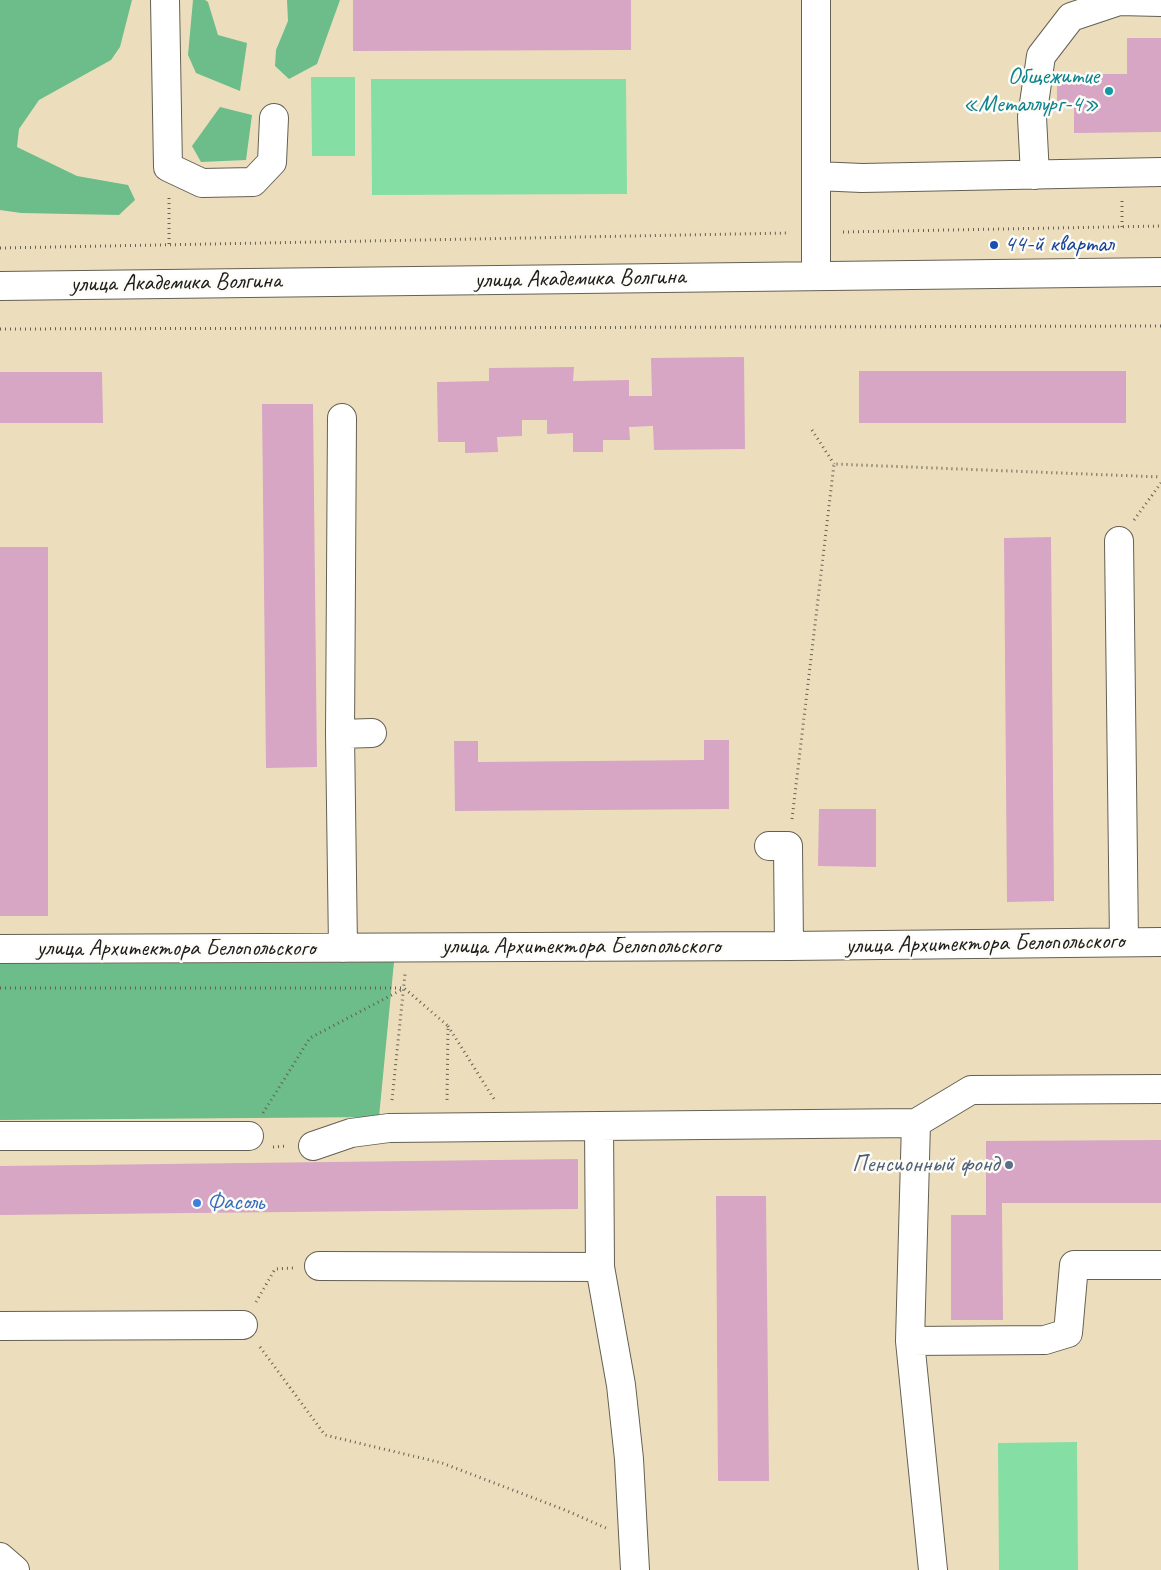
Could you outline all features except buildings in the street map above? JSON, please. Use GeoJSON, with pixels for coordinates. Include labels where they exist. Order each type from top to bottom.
{"type":"FeatureCollection","features":[{"type":"Feature","properties":{"kind":"street"},"geometry":{"type":"LineString","coordinates":[[165,0],[168,167],[202,183],[253,182],[272,162],[274,118]]}},
{"type":"Feature","properties":{"kind":"street"},"geometry":{"type":"LineString","coordinates":[[816,0],[816,276]]}},
{"type":"Feature","properties":{"kind":"street"},"geometry":{"type":"LineString","coordinates":[[1035,174],[1032,118],[1040,56],[1071,17],[1119,1],[1161,2]]}},
{"type":"Feature","properties":{"kind":"street"},"geometry":{"type":"LineString","coordinates":[[816,176],[862,178],[1161,172]]}},
{"type":"Feature","properties":{"kind":"street","name":"улица Академика Волгина"},"geometry":{"type":"LineString","coordinates":[[0,286],[1161,272]]}},
{"type":"Feature","properties":{"kind":"street"},"geometry":{"type":"LineString","coordinates":[[342,418],[340,734],[343,948]]}},
{"type":"Feature","properties":{"kind":"street"},"geometry":{"type":"LineString","coordinates":[[1119,541],[1124,942]]}},
{"type":"Feature","properties":{"kind":"street"},"geometry":{"type":"LineString","coordinates":[[340,734],[372,734]]}},
{"type":"Feature","properties":{"kind":"street"},"geometry":{"type":"LineString","coordinates":[[779,846],[789,946]]}},
{"type":"Feature","properties":{"kind":"street","name":"улица Архитектора Белопольского"},"geometry":{"type":"LineString","coordinates":[[0,949],[789,946],[1161,942]]}},
{"type":"Feature","properties":{"kind":"street"},"geometry":{"type":"LineString","coordinates":[[313,1146],[352,1132],[389,1128],[916,1123],[971,1090],[1161,1089]]}},
{"type":"Feature","properties":{"kind":"street"},"geometry":{"type":"LineString","coordinates":[[916,1123],[910,1341],[933,1570]]}},
{"type":"Feature","properties":{"kind":"street"},"geometry":{"type":"LineString","coordinates":[[599,1126],[600,1267],[621,1385],[629,1459],[635,1570]]}},
{"type":"Feature","properties":{"kind":"street"},"geometry":{"type":"LineString","coordinates":[[0,1136],[249,1136]]}},
{"type":"Feature","properties":{"kind":"street"},"geometry":{"type":"LineString","coordinates":[[910,1341],[1045,1340],[1068,1333],[1074,1265],[1161,1265]]}},
{"type":"Feature","properties":{"kind":"street"},"geometry":{"type":"LineString","coordinates":[[318,1266],[600,1267]]}},
{"type":"Feature","properties":{"kind":"street"},"geometry":{"type":"LineString","coordinates":[[0,1326],[243,1324]]}},
{"type":"Feature","properties":{"kind":"street"},"geometry":{"type":"LineString","coordinates":[[0,1557],[16,1570]]}},
{"type":"Feature","properties":{"kind":"path"},"geometry":{"type":"LineString","coordinates":[[168,167],[169,245]]}},
{"type":"Feature","properties":{"kind":"path"},"geometry":{"type":"LineString","coordinates":[[0,248],[1161,226]]}},
{"type":"Feature","properties":{"kind":"path"},"geometry":{"type":"LineString","coordinates":[[0,329],[1161,326]]}},
{"type":"Feature","properties":{"kind":"path"},"geometry":{"type":"LineString","coordinates":[[779,846],[834,464],[812,430]]}},
{"type":"Feature","properties":{"kind":"path"},"geometry":{"type":"LineString","coordinates":[[834,464],[1161,477]]}},
{"type":"Feature","properties":{"kind":"path"},"geometry":{"type":"LineString","coordinates":[[1119,541],[1161,483]]}},
{"type":"Feature","properties":{"kind":"path"},"geometry":{"type":"LineString","coordinates":[[0,988],[404,988],[448,1026],[512,1127]]}},
{"type":"Feature","properties":{"kind":"path"},"geometry":{"type":"LineString","coordinates":[[389,1128],[404,988]]}},
{"type":"Feature","properties":{"kind":"path"},"geometry":{"type":"LineString","coordinates":[[249,1136],[310,1038],[404,988]]}},
{"type":"Feature","properties":{"kind":"path"},"geometry":{"type":"LineString","coordinates":[[446,1128],[448,1026]]}},
{"type":"Feature","properties":{"kind":"path"},"geometry":{"type":"LineString","coordinates":[[275,1269],[243,1324],[325,1434],[442,1463],[565,1510],[633,1540]]}},
{"type":"Feature","properties":{"kind":"green space"},"geometry":{"type":"Polygon","coordinates":[[[0,0],[132,0],[120,47],[111,60],[39,100],[19,129],[17,147],[77,176],[128,185],[135,200],[119,215],[21,213],[0,210],[0,0]]]}},
{"type":"Feature","properties":{"kind":"green space"},"geometry":{"type":"Polygon","coordinates":[[[193,0],[205,0],[208,2],[218,35],[247,43],[240,91],[196,73],[188,55],[193,0]]]}},
{"type":"Feature","properties":{"kind":"green space"},"geometry":{"type":"Polygon","coordinates":[[[287,0],[340,0],[317,64],[289,79],[275,66],[276,50],[288,21],[287,0]]]}},
{"type":"Feature","properties":{"kind":"green space"},"geometry":{"type":"Polygon","coordinates":[[[311,77],[355,77],[355,156],[312,156],[311,77]]]}},
{"type":"Feature","properties":{"kind":"green space"},"geometry":{"type":"Polygon","coordinates":[[[371,79],[626,79],[627,194],[372,195],[371,79]]]}},
{"type":"Feature","properties":{"kind":"green space"},"geometry":{"type":"Polygon","coordinates":[[[220,107],[252,115],[246,160],[201,162],[192,146],[220,107]]]}},
{"type":"Feature","properties":{"kind":"green space"},"geometry":{"type":"Polygon","coordinates":[[[394,962],[379,1117],[0,1120],[0,964],[394,962]]]}},
{"type":"Feature","properties":{"kind":"green space"},"geometry":{"type":"Polygon","coordinates":[[[1077,1442],[1078,1570],[999,1570],[998,1443],[1077,1442]]]}},
{"type":"Feature","properties":{"kind":"place","name":"Общежитие «Металлург-4»"},"geometry":{"type":"Point","coordinates":[1109,91]}},
{"type":"Feature","properties":{"kind":"place","name":"44-й квартал"},"geometry":{"type":"Point","coordinates":[994,245]}},
{"type":"Feature","properties":{"kind":"place","name":"Пенсионный фонд"},"geometry":{"type":"Point","coordinates":[1009,1165]}},
{"type":"Feature","properties":{"kind":"place","name":"Фасоль"},"geometry":{"type":"Point","coordinates":[197,1203]}}]}
